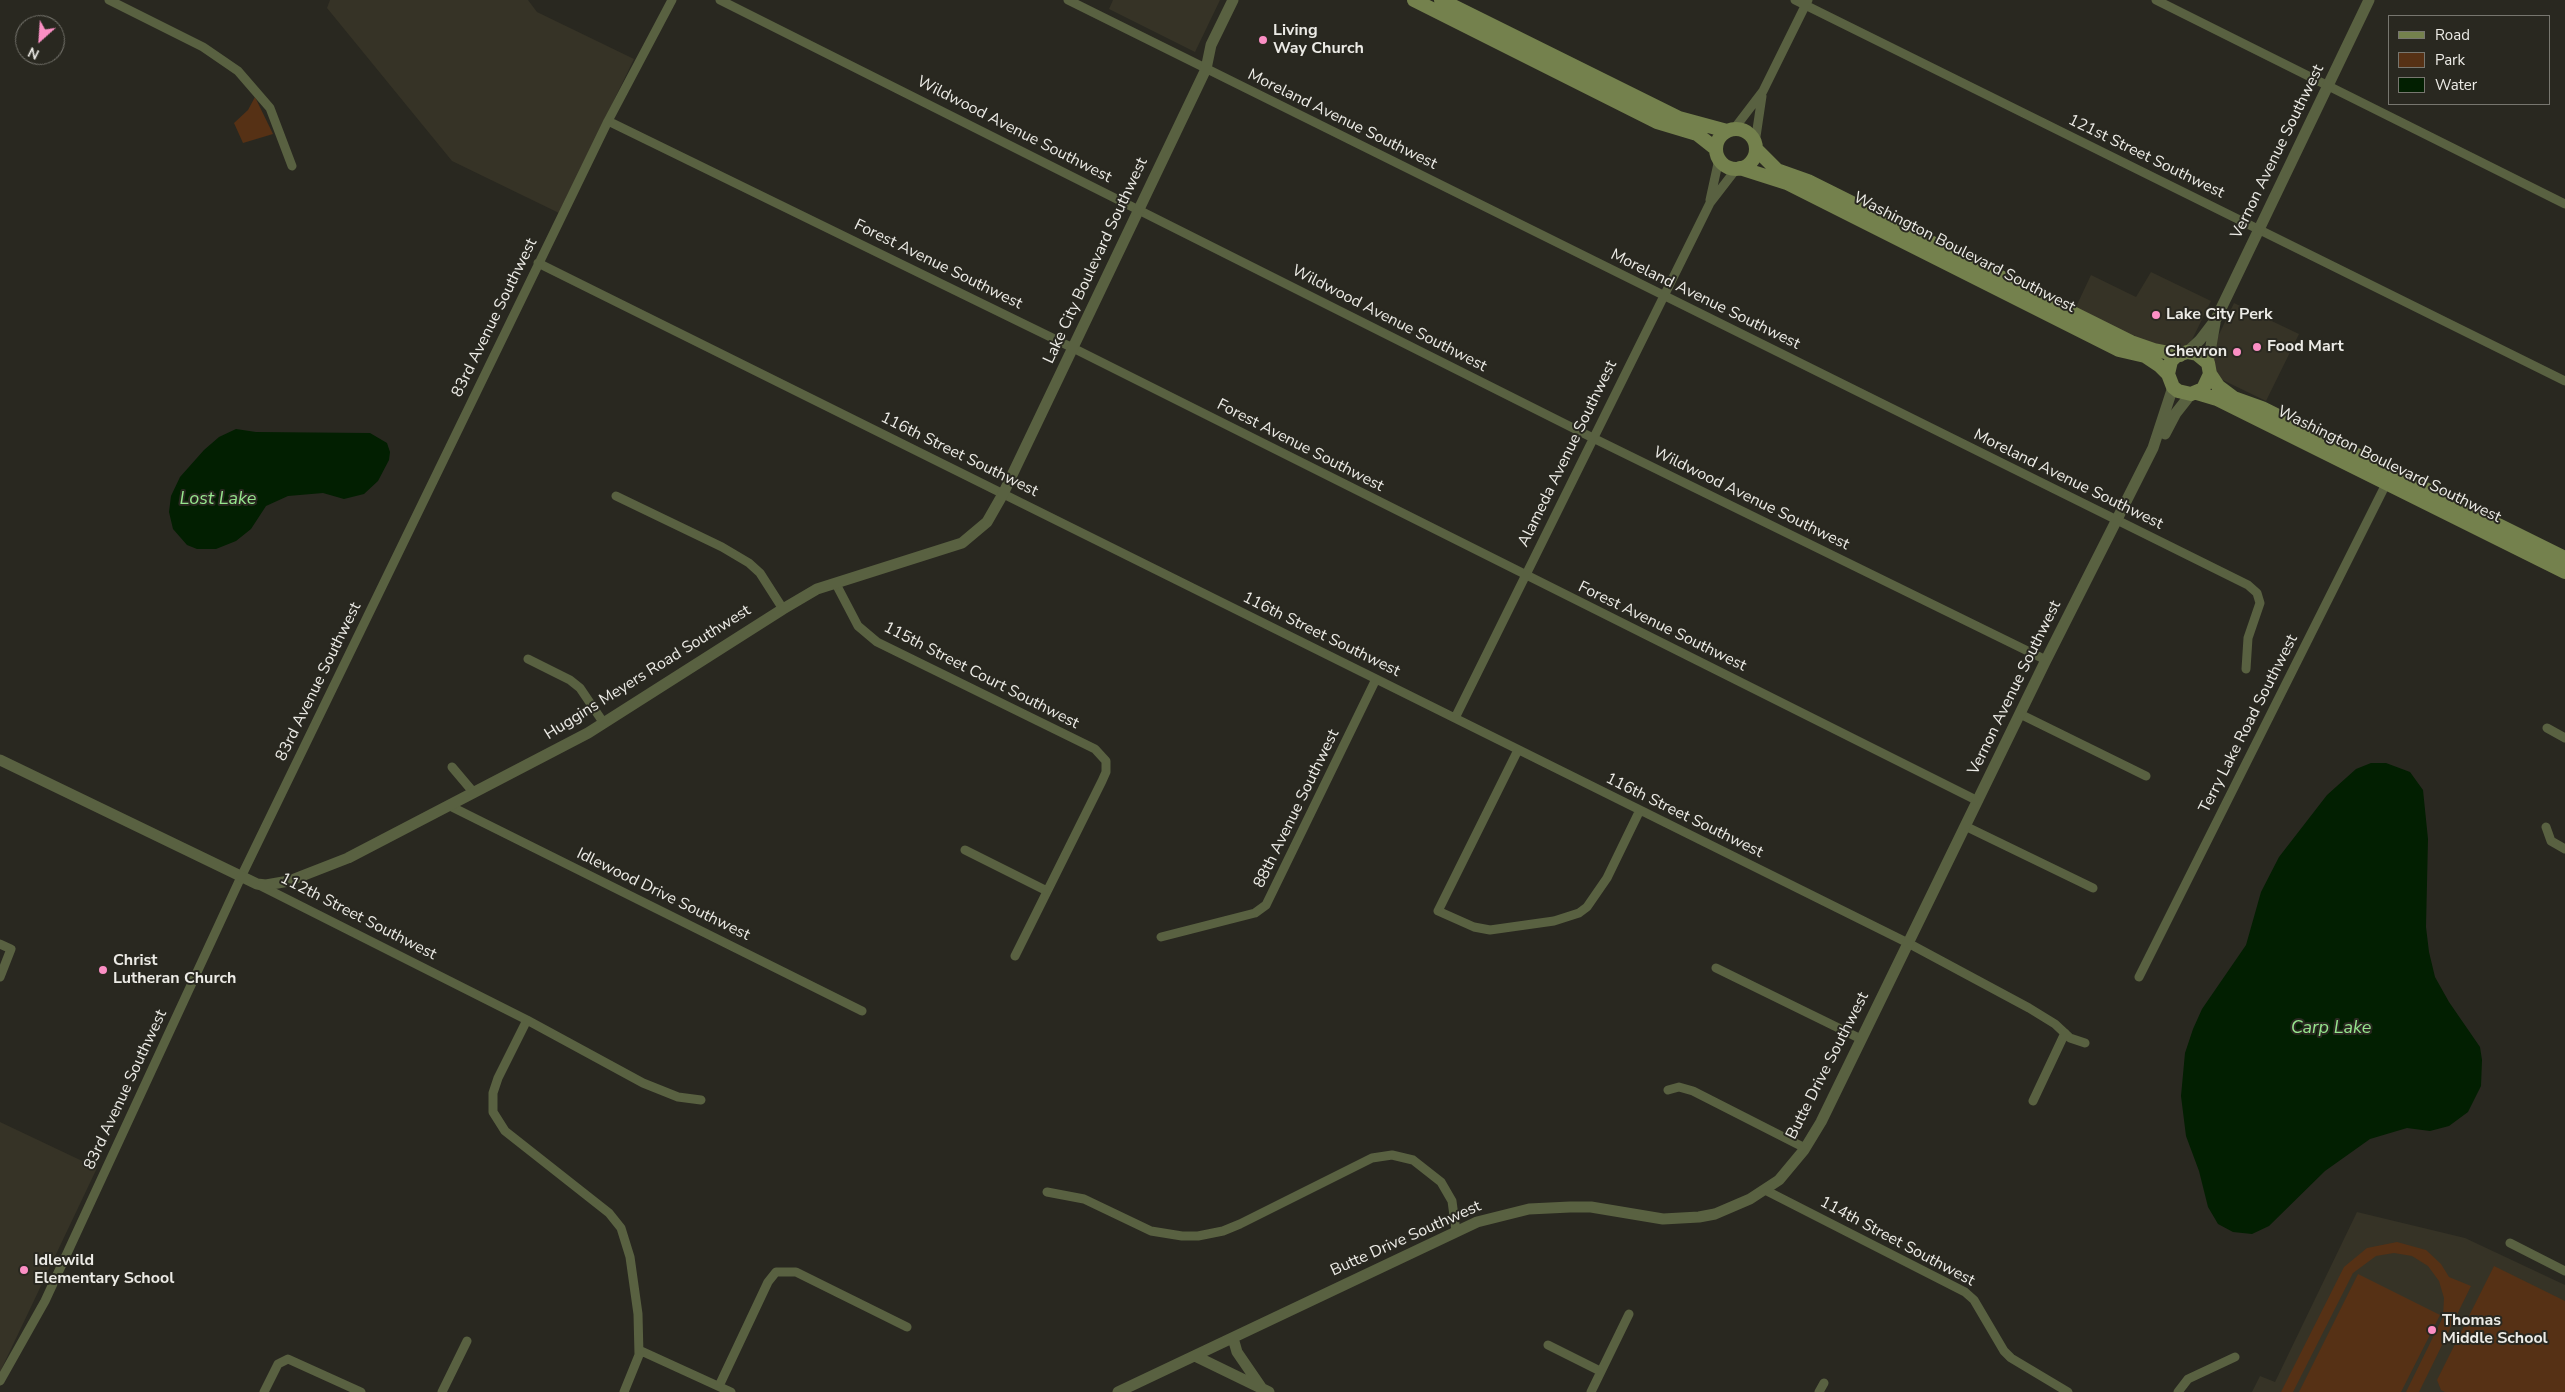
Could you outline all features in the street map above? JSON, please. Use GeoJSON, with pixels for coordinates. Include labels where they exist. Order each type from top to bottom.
{"type":"FeatureCollection","features":[{"type":"Feature","properties":{"kind":"main road"},"geometry":{"type":"LineString","coordinates":[[1414,0],[1657,122],[1697,134],[1728,167],[1739,168],[1751,161],[1755,146],[1746,132],[1679,118],[1441,0]]}},
{"type":"Feature","properties":{"kind":"main road"},"geometry":{"type":"LineString","coordinates":[[1717,154],[1717,140],[1730,130]]}},
{"type":"Feature","properties":{"kind":"main road","name":"Washington Boulevard Southwest"},"geometry":{"type":"LineString","coordinates":[[1755,146],[1777,170],[1824,189],[2131,342],[2148,348],[2184,354]]}},
{"type":"Feature","properties":{"kind":"main road","name":"Washington Boulevard Southwest"},"geometry":{"type":"LineString","coordinates":[[1739,168],[1787,183],[2119,350],[2145,356],[2160,366],[2170,381]]}},
{"type":"Feature","properties":{"kind":"main road"},"geometry":{"type":"LineString","coordinates":[[2184,354],[2197,354],[2209,369],[2207,384],[2194,394],[2178,391],[2170,381],[2172,361],[2184,354]]}},
{"type":"Feature","properties":{"kind":"main road","name":"Washington Boulevard Southwest"},"geometry":{"type":"LineString","coordinates":[[2209,369],[2223,390],[2234,398],[2262,408],[2565,558]]}},
{"type":"Feature","properties":{"kind":"main road","name":"Washington Boulevard Southwest"},"geometry":{"type":"LineString","coordinates":[[2194,394],[2217,400],[2565,572]]}},
{"type":"Feature","properties":{"kind":"street"},"geometry":{"type":"LineString","coordinates":[[109,0],[202,47],[238,71],[270,108],[292,166]]}},
{"type":"Feature","properties":{"kind":"street","name":"83rd Avenue Southwest"},"geometry":{"type":"LineString","coordinates":[[0,1382],[45,1301],[241,877],[538,263],[608,121],[672,0]]}},
{"type":"Feature","properties":{"kind":"street","name":"Wildwood Avenue Southwest"},"geometry":{"type":"LineString","coordinates":[[720,0],[1592,438],[2046,660]]}},
{"type":"Feature","properties":{"kind":"street","name":"Moreland Avenue Southwest"},"geometry":{"type":"LineString","coordinates":[[1068,0],[2117,521],[2248,584],[2257,593],[2260,603],[2259,613],[2248,638],[2246,669]]}},
{"type":"Feature","properties":{"kind":"street","name":"Lake City Boulevard Southwest"},"geometry":{"type":"LineString","coordinates":[[978,531],[994,511],[1003,494],[1206,68],[1211,45],[1233,0]]}},
{"type":"Feature","properties":{"kind":"street","name":"121st Street Southwest"},"geometry":{"type":"LineString","coordinates":[[1795,0],[1806,3],[2565,381]]}},
{"type":"Feature","properties":{"kind":"street"},"geometry":{"type":"LineString","coordinates":[[2156,0],[2565,204]]}},
{"type":"Feature","properties":{"kind":"street","name":"Vernon Avenue Southwest"},"geometry":{"type":"LineString","coordinates":[[2184,354],[2200,340],[2216,319],[2369,0]]}},
{"type":"Feature","properties":{"kind":"street"},"geometry":{"type":"LineString","coordinates":[[1730,130],[1763,90],[1806,3]]}},
{"type":"Feature","properties":{"kind":"street"},"geometry":{"type":"LineString","coordinates":[[1755,146],[1763,90]]}},
{"type":"Feature","properties":{"kind":"street","name":"Forest Avenue Southwest"},"geometry":{"type":"LineString","coordinates":[[608,121],[1073,348],[1525,576],[1978,801]]}},
{"type":"Feature","properties":{"kind":"street","name":"Alameda Avenue Southwest"},"geometry":{"type":"LineString","coordinates":[[1710,203],[1717,154]]}},
{"type":"Feature","properties":{"kind":"street","name":"Alameda Avenue Southwest"},"geometry":{"type":"LineString","coordinates":[[1455,718],[1662,295],[1710,203],[1739,168]]}},
{"type":"Feature","properties":{"kind":"street","name":"116th Street Southwest"},"geometry":{"type":"LineString","coordinates":[[538,263],[1908,943],[2029,1008],[2056,1024],[2075,1040],[2086,1043]]}},
{"type":"Feature","properties":{"kind":"street","name":"Vernon Avenue Southwest"},"geometry":{"type":"LineString","coordinates":[[2209,369],[2216,319]]}},
{"type":"Feature","properties":{"kind":"street","name":"Vernon Avenue Southwest"},"geometry":{"type":"LineString","coordinates":[[1908,943],[2046,660],[2154,448],[2170,381]]}},
{"type":"Feature","properties":{"kind":"street","name":"Vernon Avenue Southwest"},"geometry":{"type":"LineString","coordinates":[[2154,448],[2162,440],[2176,413],[2194,394]]}},
{"type":"Feature","properties":{"kind":"street","name":"Terry Lake Road Southwest"},"geometry":{"type":"LineString","coordinates":[[2139,977],[2386,484]]}},
{"type":"Feature","properties":{"kind":"street"},"geometry":{"type":"LineString","coordinates":[[616,496],[722,547],[748,563],[760,573],[782,609]]}},
{"type":"Feature","properties":{"kind":"street","name":"Huggins Meyers Road Southwest"},"geometry":{"type":"LineString","coordinates":[[257,884],[274,884],[310,874],[348,858],[450,806],[472,792],[588,733],[782,609],[817,589],[962,543],[978,531]]}},
{"type":"Feature","properties":{"kind":"street","name":"115th Street Court Southwest"},"geometry":{"type":"LineString","coordinates":[[836,584],[858,626],[877,642],[1095,749],[1106,760],[1106,772],[1047,891]]}},
{"type":"Feature","properties":{"kind":"street"},"geometry":{"type":"LineString","coordinates":[[528,659],[570,680],[580,688],[603,722]]}},
{"type":"Feature","properties":{"kind":"street","name":"88th Avenue Southwest"},"geometry":{"type":"LineString","coordinates":[[1161,937],[1255,913],[1266,906],[1376,679]]}},
{"type":"Feature","properties":{"kind":"street"},"geometry":{"type":"LineString","coordinates":[[2020,714],[2146,776]]}},
{"type":"Feature","properties":{"kind":"street"},"geometry":{"type":"LineString","coordinates":[[2547,728],[2565,738]]}},
{"type":"Feature","properties":{"kind":"street"},"geometry":{"type":"LineString","coordinates":[[1518,750],[1438,911],[1469,925],[1490,930],[1554,921],[1579,913],[1588,907],[1607,878],[1640,810]]}},
{"type":"Feature","properties":{"kind":"street","name":"112th Street Southwest"},"geometry":{"type":"LineString","coordinates":[[0,760],[257,884],[527,1020],[643,1083],[678,1097],[701,1100]]}},
{"type":"Feature","properties":{"kind":"street"},"geometry":{"type":"LineString","coordinates":[[452,767],[472,792]]}},
{"type":"Feature","properties":{"kind":"street","name":"Idlewood Drive Southwest"},"geometry":{"type":"LineString","coordinates":[[450,806],[862,1010]]}},
{"type":"Feature","properties":{"kind":"street"},"geometry":{"type":"LineString","coordinates":[[1965,826],[2093,888]]}},
{"type":"Feature","properties":{"kind":"street"},"geometry":{"type":"LineString","coordinates":[[2546,827],[2551,841],[2565,849]]}},
{"type":"Feature","properties":{"kind":"street"},"geometry":{"type":"LineString","coordinates":[[965,850],[1047,891],[1015,956]]}},
{"type":"Feature","properties":{"kind":"street","name":"Butte Drive Southwest"},"geometry":{"type":"LineString","coordinates":[[1118,1392],[1477,1222],[1510,1213],[1547,1208],[1591,1207],[1663,1219],[1699,1217],[1715,1214],[1740,1204],[1765,1190],[1779,1180],[1805,1148],[1908,943]]}},
{"type":"Feature","properties":{"kind":"street"},"geometry":{"type":"LineString","coordinates":[[0,944],[11,949],[0,976]]}},
{"type":"Feature","properties":{"kind":"street"},"geometry":{"type":"LineString","coordinates":[[1716,968],[1861,1039]]}},
{"type":"Feature","properties":{"kind":"street"},"geometry":{"type":"LineString","coordinates":[[527,1020],[498,1078],[493,1093],[493,1112],[505,1131],[610,1213],[621,1228],[630,1257],[638,1314],[639,1350],[638,1362],[624,1392]]}},
{"type":"Feature","properties":{"kind":"street"},"geometry":{"type":"LineString","coordinates":[[2033,1101],[2065,1033]]}},
{"type":"Feature","properties":{"kind":"street"},"geometry":{"type":"LineString","coordinates":[[1668,1090],[1680,1087],[1693,1091],[1805,1148]]}},
{"type":"Feature","properties":{"kind":"street"},"geometry":{"type":"LineString","coordinates":[[1047,1192],[1084,1199],[1151,1231],[1182,1236],[1198,1236],[1223,1231],[1240,1224],[1372,1158],[1392,1155],[1413,1160],[1441,1182],[1452,1201],[1456,1231]]}},
{"type":"Feature","properties":{"kind":"street","name":"114th Street Southwest"},"geometry":{"type":"LineString","coordinates":[[1765,1190],[1966,1292],[1974,1300],[2004,1351],[2011,1358],[2068,1392]]}},
{"type":"Feature","properties":{"kind":"street"},"geometry":{"type":"LineString","coordinates":[[2510,1243],[2565,1271]]}},
{"type":"Feature","properties":{"kind":"street"},"geometry":{"type":"LineString","coordinates":[[719,1386],[768,1282],[772,1275],[780,1271],[796,1272],[907,1327]]}},
{"type":"Feature","properties":{"kind":"street"},"geometry":{"type":"LineString","coordinates":[[1590,1392],[1629,1314]]}},
{"type":"Feature","properties":{"kind":"street"},"geometry":{"type":"LineString","coordinates":[[1233,1338],[1237,1352],[1265,1390]]}},
{"type":"Feature","properties":{"kind":"street"},"geometry":{"type":"LineString","coordinates":[[442,1392],[467,1341]]}},
{"type":"Feature","properties":{"kind":"street"},"geometry":{"type":"LineString","coordinates":[[1548,1345],[1600,1371]]}},
{"type":"Feature","properties":{"kind":"street"},"geometry":{"type":"LineString","coordinates":[[639,1350],[731,1392]]}},
{"type":"Feature","properties":{"kind":"street"},"geometry":{"type":"LineString","coordinates":[[1195,1356],[1265,1390]]}},
{"type":"Feature","properties":{"kind":"street"},"geometry":{"type":"LineString","coordinates":[[2178,1392],[2188,1379],[2235,1357]]}},
{"type":"Feature","properties":{"kind":"street"},"geometry":{"type":"LineString","coordinates":[[264,1392],[278,1364],[288,1359],[360,1392]]}},
{"type":"Feature","properties":{"kind":"shaded area"},"geometry":{"type":"Polygon","coordinates":[[[330,0],[528,0],[537,12],[634,59],[559,213],[452,161],[327,8],[330,0]]]}},
{"type":"Feature","properties":{"kind":"shaded area"},"geometry":{"type":"Polygon","coordinates":[[[1113,0],[1220,0],[1195,52],[1109,9],[1113,0]]]}},
{"type":"Feature","properties":{"kind":"shaded area"},"geometry":{"type":"Polygon","coordinates":[[[2151,272],[2211,301],[2186,352],[2170,355],[2075,309],[2091,275],[2136,297],[2151,272]]]}},
{"type":"Feature","properties":{"kind":"shaded area"},"geometry":{"type":"Polygon","coordinates":[[[2234,303],[2299,334],[2266,401],[2202,370],[2234,303]]]}},
{"type":"Feature","properties":{"kind":"shaded area","name":"Idlewild Elementary School"},"geometry":{"type":"Polygon","coordinates":[[[0,1122],[97,1168],[0,1372],[0,1122]]]}},
{"type":"Feature","properties":{"kind":"shaded area","name":"Thomas Middle School"},"geometry":{"type":"Polygon","coordinates":[[[2357,1212],[2465,1238],[2565,1285],[2565,1392],[2252,1392],[2260,1376],[2275,1382],[2357,1212]]]}},
{"type":"Feature","properties":{"kind":"green space"},"geometry":{"type":"Polygon","coordinates":[[[255,97],[273,134],[243,143],[234,123],[248,110],[255,97]]]}},
{"type":"Feature","properties":{"kind":"green space"},"geometry":{"type":"Polygon","coordinates":[[[2397,1242],[2426,1250],[2441,1264],[2449,1277],[2471,1286],[2419,1392],[2406,1392],[2443,1317],[2444,1298],[2439,1281],[2428,1266],[2412,1256],[2394,1253],[2376,1256],[2353,1273],[2293,1392],[2281,1392],[2344,1267],[2367,1248],[2397,1242]]]}},
{"type":"Feature","properties":{"kind":"green space"},"geometry":{"type":"Polygon","coordinates":[[[2494,1266],[2565,1301],[2565,1392],[2445,1392],[2441,1390],[2437,1380],[2494,1266]]]}},
{"type":"Feature","properties":{"kind":"green space"},"geometry":{"type":"Polygon","coordinates":[[[2358,1274],[2440,1315],[2401,1392],[2299,1392],[2358,1274]]]}},
{"type":"Feature","properties":{"kind":"water","name":"Lost Lake"},"geometry":{"type":"Polygon","coordinates":[[[236,429],[256,432],[370,433],[387,443],[390,452],[389,460],[378,481],[364,494],[344,499],[323,493],[288,496],[266,506],[251,529],[236,541],[216,549],[197,549],[187,545],[173,529],[169,512],[171,496],[180,477],[204,450],[219,437],[236,429]]]}},
{"type":"Feature","properties":{"kind":"water","name":"Carp Lake"},"geometry":{"type":"Polygon","coordinates":[[[2371,763],[2386,763],[2410,772],[2423,790],[2428,839],[2426,927],[2429,952],[2435,977],[2449,1002],[2480,1047],[2482,1060],[2481,1086],[2468,1112],[2449,1126],[2430,1131],[2407,1128],[2370,1139],[2325,1171],[2269,1226],[2252,1234],[2233,1232],[2218,1224],[2208,1207],[2199,1171],[2186,1136],[2181,1096],[2185,1053],[2202,1009],[2246,945],[2261,892],[2279,857],[2327,795],[2356,769],[2371,763]]]}},
{"type":"Feature","properties":{"kind":"place","name":"Living Way Church"},"geometry":{"type":"Point","coordinates":[1263,40]}},
{"type":"Feature","properties":{"kind":"place","name":"Lake City Perk"},"geometry":{"type":"Point","coordinates":[2156,315]}},
{"type":"Feature","properties":{"kind":"place","name":"Food Mart"},"geometry":{"type":"Point","coordinates":[2257,347]}},
{"type":"Feature","properties":{"kind":"place","name":"Chevron"},"geometry":{"type":"Point","coordinates":[2237,352]}},
{"type":"Feature","properties":{"kind":"place","name":"Christ Lutheran Church"},"geometry":{"type":"Point","coordinates":[103,970]}},
{"type":"Feature","properties":{"kind":"place","name":"Idlewild Elementary School"},"geometry":{"type":"Point","coordinates":[24,1270]}},
{"type":"Feature","properties":{"kind":"place","name":"Thomas Middle School"},"geometry":{"type":"Point","coordinates":[2432,1330]}}]}
